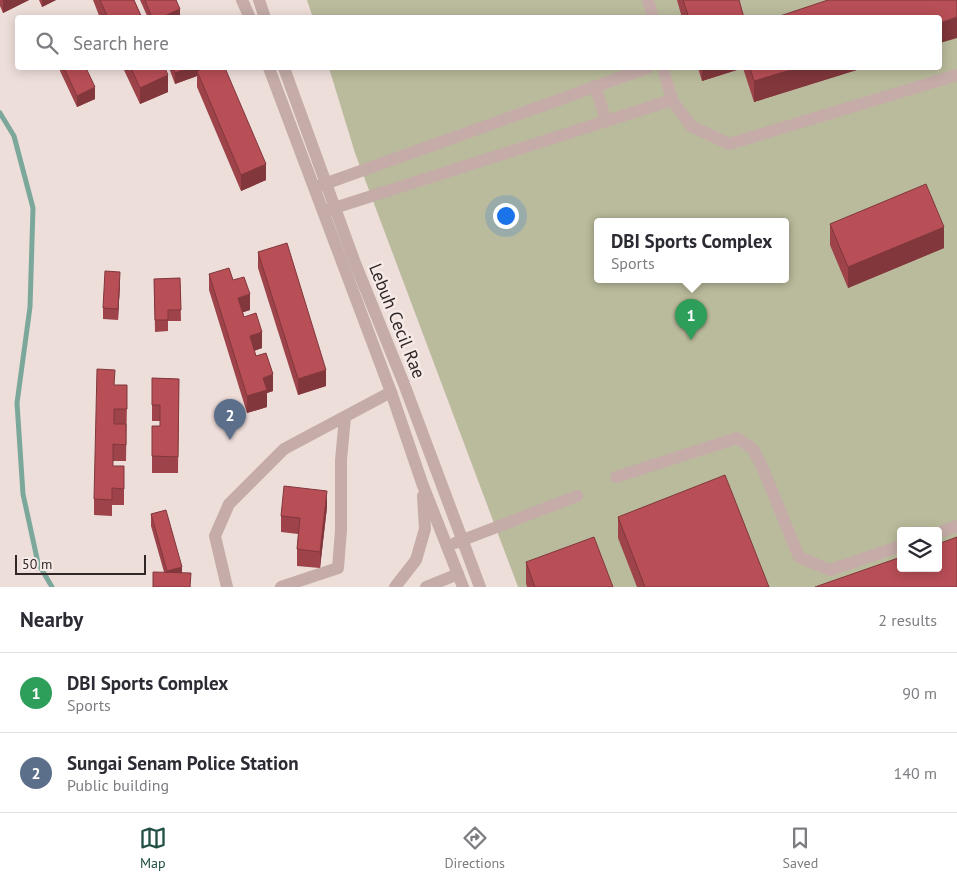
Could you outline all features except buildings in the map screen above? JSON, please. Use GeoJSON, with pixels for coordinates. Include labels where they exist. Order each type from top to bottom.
{"type":"FeatureCollection","features":[{"type":"Feature","properties":{"kind":"street"},"geometry":{"type":"LineString","coordinates":[[242,0],[249,15]]}},
{"type":"Feature","properties":{"kind":"street"},"geometry":{"type":"LineString","coordinates":[[259,0],[264,15]]}},
{"type":"Feature","properties":{"kind":"street"},"geometry":{"type":"LineString","coordinates":[[648,0],[652,15]]}},
{"type":"Feature","properties":{"kind":"street","name":"Lebuh Cecil Rae"},"geometry":{"type":"LineString","coordinates":[[270,70],[321,186],[336,208],[355,263],[404,384],[441,485],[442,508],[459,542]]}},
{"type":"Feature","properties":{"kind":"street","name":"Lebuh Cecil Rae"},"geometry":{"type":"LineString","coordinates":[[285,70],[321,186],[324,212],[392,392],[422,483],[464,584]]}},
{"type":"Feature","properties":{"kind":"street"},"geometry":{"type":"LineString","coordinates":[[321,186],[641,70]]}},
{"type":"Feature","properties":{"kind":"street"},"geometry":{"type":"LineString","coordinates":[[664,70],[672,100],[691,126],[729,144],[957,75]]}},
{"type":"Feature","properties":{"kind":"street"},"geometry":{"type":"LineString","coordinates":[[595,86],[606,121]]}},
{"type":"Feature","properties":{"kind":"street"},"geometry":{"type":"LineString","coordinates":[[324,212],[672,100]]}},
{"type":"Feature","properties":{"kind":"street"},"geometry":{"type":"LineString","coordinates":[[227,587],[215,536],[229,504],[284,448],[392,392]]}},
{"type":"Feature","properties":{"kind":"street"},"geometry":{"type":"LineString","coordinates":[[281,587],[338,568],[341,530],[341,460],[345,417]]}},
{"type":"Feature","properties":{"kind":"street"},"geometry":{"type":"LineString","coordinates":[[616,477],[737,438],[753,449],[799,557],[830,570],[897,547]]}},
{"type":"Feature","properties":{"kind":"street"},"geometry":{"type":"LineString","coordinates":[[395,587],[416,560],[425,529],[422,483]]}},
{"type":"Feature","properties":{"kind":"street"},"geometry":{"type":"LineString","coordinates":[[459,542],[577,496]]}},
{"type":"Feature","properties":{"kind":"street"},"geometry":{"type":"LineString","coordinates":[[942,532],[957,526]]}},
{"type":"Feature","properties":{"kind":"street"},"geometry":{"type":"LineString","coordinates":[[426,587],[464,584],[464,564],[459,542]]}},
{"type":"Feature","properties":{"kind":"street"},"geometry":{"type":"LineString","coordinates":[[459,542],[480,587]]}},
{"type":"Feature","properties":{"kind":"green space"},"geometry":{"type":"Polygon","coordinates":[[[307,0],[957,0],[957,587],[518,587],[355,153],[330,70],[942,70],[942,15],[312,15],[307,0]]]}},
{"type":"Feature","properties":{"kind":"waterway"},"geometry":{"type":"LineString","coordinates":[[0,113],[14,136],[33,208],[30,307],[17,403],[23,494],[38,563],[52,587]]}},
{"type":"Feature","properties":{"kind":"place","name":"DBI Sports Complex"},"geometry":{"type":"Point","coordinates":[691,340]}},
{"type":"Feature","properties":{"kind":"place","name":"Sungai Senam Police Station"},"geometry":{"type":"Point","coordinates":[230,440]}}]}
